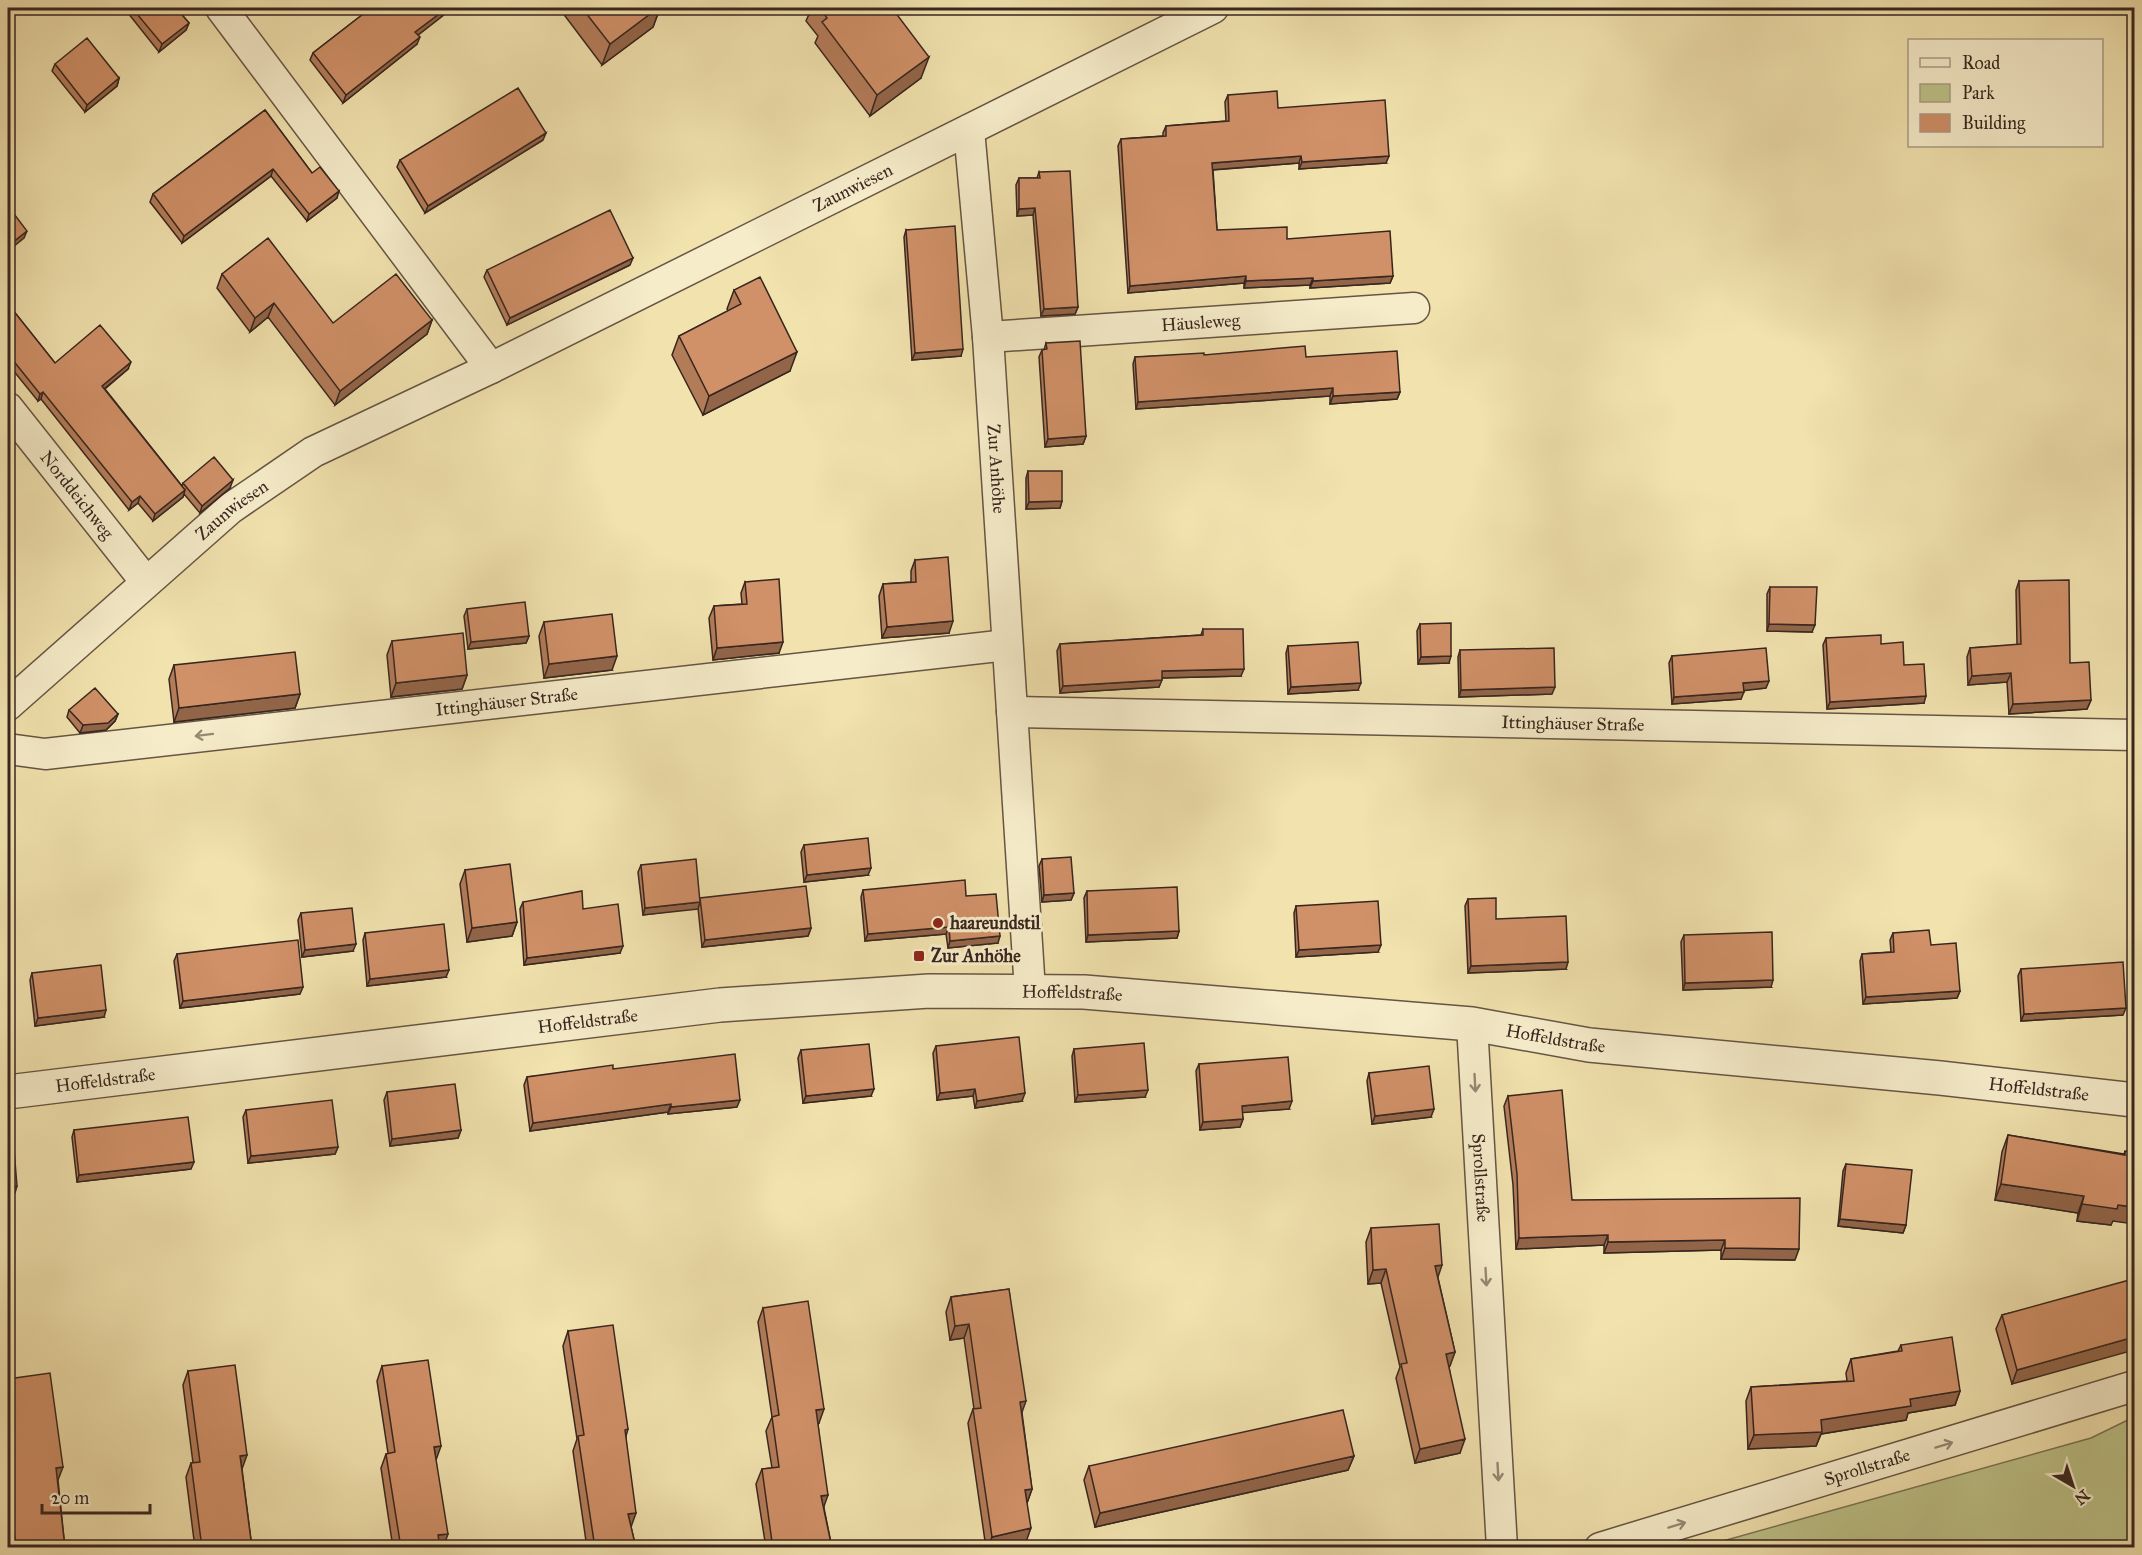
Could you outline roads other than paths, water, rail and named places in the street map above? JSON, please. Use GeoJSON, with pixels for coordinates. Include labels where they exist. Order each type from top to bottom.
{"type":"FeatureCollection","features":[{"type":"Feature","properties":{"kind":"street"},"geometry":{"type":"LineString","coordinates":[[220,8],[491,368]]}},
{"type":"Feature","properties":{"kind":"street","name":"Zaunwiesen"},"geometry":{"type":"LineString","coordinates":[[8,705],[231,508],[314,452],[491,368],[1213,8]]}},
{"type":"Feature","properties":{"kind":"street","name":"Zur Anhöhe"},"geometry":{"type":"LineString","coordinates":[[969,130],[988,337],[1030,991]]}},
{"type":"Feature","properties":{"kind":"street","name":"Häusleweg"},"geometry":{"type":"LineString","coordinates":[[988,337],[1414,308]]}},
{"type":"Feature","properties":{"kind":"street","name":"Norddeichweg"},"geometry":{"type":"LineString","coordinates":[[8,408],[146,582]]}},
{"type":"Feature","properties":{"kind":"street","name":"Ittinghäuser Straße"},"geometry":{"type":"LineString","coordinates":[[8,749],[45,754],[1007,645]]}},
{"type":"Feature","properties":{"kind":"street","name":"Ittinghäuser Straße"},"geometry":{"type":"LineString","coordinates":[[1012,712],[2134,735]]}},
{"type":"Feature","properties":{"kind":"street","name":"Hoffeldstraße"},"geometry":{"type":"LineString","coordinates":[[8,1092],[720,1005],[929,991],[1030,991],[1084,992],[1472,1024],[1589,1045],[1929,1077],[2134,1100]]}},
{"type":"Feature","properties":{"kind":"street","name":"Sprollstraße"},"geometry":{"type":"LineString","coordinates":[[1472,1024],[1502,1548]]}},
{"type":"Feature","properties":{"kind":"street","name":"Sprollstraße"},"geometry":{"type":"LineString","coordinates":[[1600,1548],[2134,1386]]}},
{"type":"Feature","properties":{"kind":"place","name":"haareundstil"},"geometry":{"type":"Point","coordinates":[938,923]}},
{"type":"Feature","properties":{"kind":"place","name":"Zur Anhöhe"},"geometry":{"type":"Point","coordinates":[919,956]}}]}
